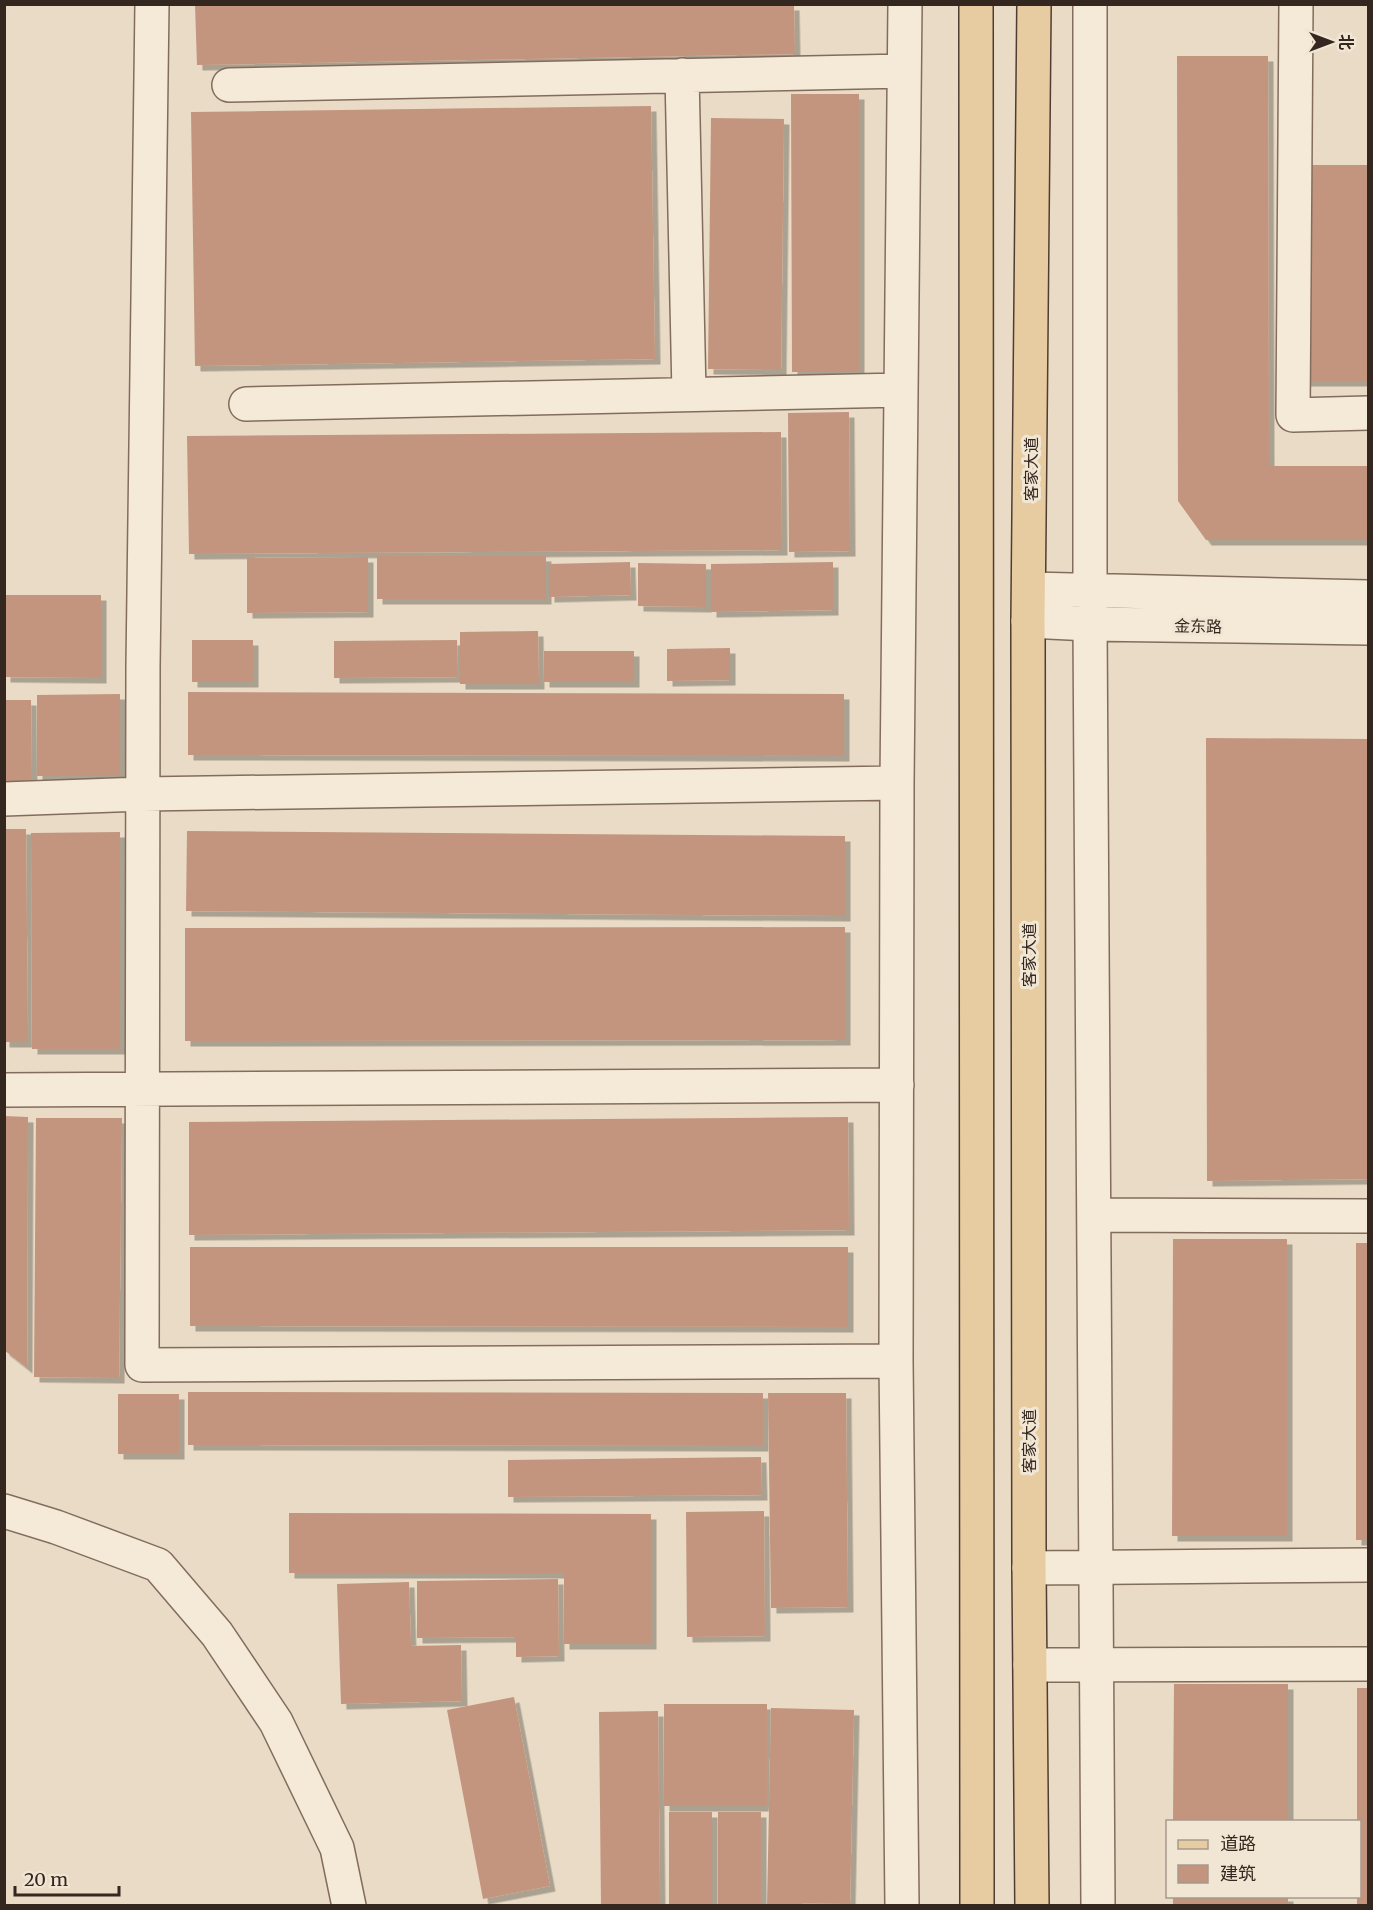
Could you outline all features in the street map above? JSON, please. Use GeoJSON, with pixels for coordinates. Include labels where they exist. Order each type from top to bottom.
{"type":"FeatureCollection","features":[{"type":"Feature","properties":{"kind":"main road"},"geometry":{"type":"LineString","coordinates":[[976,4],[977,1905]]}},
{"type":"Feature","properties":{"kind":"main road","name":"客家大道"},"geometry":{"type":"LineString","coordinates":[[1032,1905],[1029,1665],[1028,621],[1034,4]]}},
{"type":"Feature","properties":{"kind":"street"},"geometry":{"type":"LineString","coordinates":[[152,4],[143,666],[142,1365],[896,1361]]}},
{"type":"Feature","properties":{"kind":"street"},"geometry":{"type":"LineString","coordinates":[[902,1905],[896,1361],[897,783],[905,4]]}},
{"type":"Feature","properties":{"kind":"street"},"geometry":{"type":"LineString","coordinates":[[1090,4],[1090,624],[1098,1905]]}},
{"type":"Feature","properties":{"kind":"street"},"geometry":{"type":"LineString","coordinates":[[1296,4],[1293,415],[1368,413]]}},
{"type":"Feature","properties":{"kind":"street"},"geometry":{"type":"LineString","coordinates":[[229,85],[904,71]]}},
{"type":"Feature","properties":{"kind":"street"},"geometry":{"type":"LineString","coordinates":[[682,75],[688,394]]}},
{"type":"Feature","properties":{"kind":"street"},"geometry":{"type":"LineString","coordinates":[[246,404],[901,390]]}},
{"type":"Feature","properties":{"kind":"street","name":"金东路"},"geometry":{"type":"LineString","coordinates":[[1029,589],[1368,597]]}},
{"type":"Feature","properties":{"kind":"street","name":"金东路"},"geometry":{"type":"LineString","coordinates":[[1028,621],[1368,628]]}},
{"type":"Feature","properties":{"kind":"street"},"geometry":{"type":"LineString","coordinates":[[4,799],[143,794],[897,783]]}},
{"type":"Feature","properties":{"kind":"street"},"geometry":{"type":"LineString","coordinates":[[4,1090],[897,1084]]}},
{"type":"Feature","properties":{"kind":"street"},"geometry":{"type":"LineString","coordinates":[[1094,1215],[1368,1216]]}},
{"type":"Feature","properties":{"kind":"street"},"geometry":{"type":"LineString","coordinates":[[4,1511],[66,1530],[158,1565],[217,1634],[276,1722],[337,1848],[349,1905]]}},
{"type":"Feature","properties":{"kind":"street"},"geometry":{"type":"LineString","coordinates":[[1029,1568],[1368,1565]]}},
{"type":"Feature","properties":{"kind":"street"},"geometry":{"type":"LineString","coordinates":[[1029,1665],[1368,1664]]}},
{"type":"Feature","properties":{"kind":"building"},"geometry":{"type":"Polygon","coordinates":[[[195,5],[794,5],[795,54],[197,65],[195,5]]]}},
{"type":"Feature","properties":{"kind":"building"},"geometry":{"type":"Polygon","coordinates":[[[1177,56],[1268,56],[1269,466],[1368,466],[1368,540],[1206,540],[1178,501],[1177,56]]]}},
{"type":"Feature","properties":{"kind":"building"},"geometry":{"type":"Polygon","coordinates":[[[791,94],[859,94],[859,372],[792,372],[791,94]]]}},
{"type":"Feature","properties":{"kind":"building"},"geometry":{"type":"Polygon","coordinates":[[[651,106],[655,359],[195,366],[191,112],[651,106]]]}},
{"type":"Feature","properties":{"kind":"building"},"geometry":{"type":"Polygon","coordinates":[[[711,118],[784,119],[781,370],[708,369],[711,118]]]}},
{"type":"Feature","properties":{"kind":"building"},"geometry":{"type":"Polygon","coordinates":[[[1301,165],[1368,165],[1368,381],[1301,381],[1301,165]]]}},
{"type":"Feature","properties":{"kind":"building"},"geometry":{"type":"Polygon","coordinates":[[[849,412],[850,551],[789,552],[788,413],[849,412]]]}},
{"type":"Feature","properties":{"kind":"building"},"geometry":{"type":"Polygon","coordinates":[[[781,432],[782,550],[189,554],[187,436],[781,432]]]}},
{"type":"Feature","properties":{"kind":"building"},"geometry":{"type":"Polygon","coordinates":[[[377,556],[546,556],[546,599],[377,599],[377,556]]]}},
{"type":"Feature","properties":{"kind":"building"},"geometry":{"type":"Polygon","coordinates":[[[368,557],[368,612],[247,613],[247,558],[368,557]]]}},
{"type":"Feature","properties":{"kind":"building"},"geometry":{"type":"Polygon","coordinates":[[[630,562],[631,595],[549,597],[549,564],[630,562]]]}},
{"type":"Feature","properties":{"kind":"building"},"geometry":{"type":"Polygon","coordinates":[[[833,562],[833,610],[711,612],[711,564],[833,562]]]}},
{"type":"Feature","properties":{"kind":"building"},"geometry":{"type":"Polygon","coordinates":[[[638,563],[706,564],[706,607],[638,606],[638,563]]]}},
{"type":"Feature","properties":{"kind":"building"},"geometry":{"type":"Polygon","coordinates":[[[5,595],[101,595],[101,678],[5,677],[5,595]]]}},
{"type":"Feature","properties":{"kind":"building"},"geometry":{"type":"Polygon","coordinates":[[[538,631],[539,684],[460,684],[460,632],[538,631]]]}},
{"type":"Feature","properties":{"kind":"building"},"geometry":{"type":"Polygon","coordinates":[[[192,640],[253,640],[253,682],[192,682],[192,640]]]}},
{"type":"Feature","properties":{"kind":"building"},"geometry":{"type":"Polygon","coordinates":[[[457,640],[458,677],[334,678],[334,641],[457,640]]]}},
{"type":"Feature","properties":{"kind":"building"},"geometry":{"type":"Polygon","coordinates":[[[730,648],[730,680],[667,681],[667,649],[730,648]]]}},
{"type":"Feature","properties":{"kind":"building"},"geometry":{"type":"Polygon","coordinates":[[[544,651],[634,651],[634,682],[544,682],[544,651]]]}},
{"type":"Feature","properties":{"kind":"building"},"geometry":{"type":"Polygon","coordinates":[[[188,692],[844,694],[844,756],[188,755],[188,692]]]}},
{"type":"Feature","properties":{"kind":"building"},"geometry":{"type":"Polygon","coordinates":[[[120,694],[120,776],[37,776],[37,695],[120,694]]]}},
{"type":"Feature","properties":{"kind":"building"},"geometry":{"type":"Polygon","coordinates":[[[4,700],[31,700],[32,782],[4,782],[4,700]]]}},
{"type":"Feature","properties":{"kind":"building"},"geometry":{"type":"Polygon","coordinates":[[[1206,738],[1368,739],[1368,1179],[1207,1181],[1206,738]]]}},
{"type":"Feature","properties":{"kind":"building"},"geometry":{"type":"Polygon","coordinates":[[[4,829],[26,829],[28,1042],[4,1042],[4,829]]]}},
{"type":"Feature","properties":{"kind":"building"},"geometry":{"type":"Polygon","coordinates":[[[187,831],[845,836],[845,916],[186,911],[187,831]]]}},
{"type":"Feature","properties":{"kind":"building"},"geometry":{"type":"Polygon","coordinates":[[[120,832],[120,1049],[32,1049],[31,833],[120,832]]]}},
{"type":"Feature","properties":{"kind":"building"},"geometry":{"type":"Polygon","coordinates":[[[845,927],[845,1040],[185,1041],[185,928],[845,927]]]}},
{"type":"Feature","properties":{"kind":"building"},"geometry":{"type":"Polygon","coordinates":[[[4,1116],[28,1117],[27,1368],[4,1350],[4,1116]]]}},
{"type":"Feature","properties":{"kind":"building"},"geometry":{"type":"Polygon","coordinates":[[[848,1117],[849,1230],[189,1235],[189,1122],[848,1117]]]}},
{"type":"Feature","properties":{"kind":"building"},"geometry":{"type":"Polygon","coordinates":[[[36,1118],[122,1118],[119,1378],[34,1377],[36,1118]]]}},
{"type":"Feature","properties":{"kind":"building"},"geometry":{"type":"Polygon","coordinates":[[[1173,1239],[1287,1239],[1287,1536],[1172,1536],[1173,1239]]]}},
{"type":"Feature","properties":{"kind":"building"},"geometry":{"type":"Polygon","coordinates":[[[1356,1243],[1368,1243],[1368,1540],[1356,1540],[1356,1243]]]}},
{"type":"Feature","properties":{"kind":"building"},"geometry":{"type":"Polygon","coordinates":[[[190,1247],[848,1247],[848,1327],[190,1326],[190,1247]]]}},
{"type":"Feature","properties":{"kind":"building"},"geometry":{"type":"Polygon","coordinates":[[[188,1392],[763,1393],[763,1446],[188,1445],[188,1392]]]}},
{"type":"Feature","properties":{"kind":"building"},"geometry":{"type":"Polygon","coordinates":[[[768,1393],[846,1393],[848,1607],[771,1608],[768,1393]]]}},
{"type":"Feature","properties":{"kind":"building"},"geometry":{"type":"Polygon","coordinates":[[[118,1394],[179,1394],[179,1454],[118,1454],[118,1394]]]}},
{"type":"Feature","properties":{"kind":"building"},"geometry":{"type":"Polygon","coordinates":[[[761,1457],[762,1495],[508,1497],[508,1460],[761,1457]]]}},
{"type":"Feature","properties":{"kind":"building"},"geometry":{"type":"Polygon","coordinates":[[[764,1511],[765,1636],[687,1637],[686,1512],[764,1511]]]}},
{"type":"Feature","properties":{"kind":"building"},"geometry":{"type":"Polygon","coordinates":[[[289,1513],[651,1514],[651,1644],[564,1644],[564,1573],[289,1573],[289,1513]]]}},
{"type":"Feature","properties":{"kind":"building"},"geometry":{"type":"Polygon","coordinates":[[[558,1579],[559,1656],[516,1657],[516,1637],[417,1638],[417,1581],[558,1579]]]}},
{"type":"Feature","properties":{"kind":"building"},"geometry":{"type":"Polygon","coordinates":[[[409,1582],[411,1646],[461,1645],[462,1701],[341,1704],[337,1584],[409,1582]]]}},
{"type":"Feature","properties":{"kind":"building"},"geometry":{"type":"Polygon","coordinates":[[[1174,1684],[1288,1684],[1288,1820],[1173,1820],[1174,1684]]]}},
{"type":"Feature","properties":{"kind":"building"},"geometry":{"type":"Polygon","coordinates":[[[1357,1688],[1368,1688],[1368,1906],[1357,1906],[1357,1898],[1361,1898],[1361,1820],[1357,1820],[1357,1688]]]}},
{"type":"Feature","properties":{"kind":"building"},"geometry":{"type":"Polygon","coordinates":[[[514,1697],[550,1886],[483,1899],[447,1710],[514,1697]]]}},
{"type":"Feature","properties":{"kind":"building"},"geometry":{"type":"Polygon","coordinates":[[[664,1704],[767,1704],[767,1806],[664,1806],[664,1704]]]}},
{"type":"Feature","properties":{"kind":"building"},"geometry":{"type":"Polygon","coordinates":[[[771,1708],[854,1710],[850,1904],[801,1903],[801,1906],[767,1906],[771,1708]]]}},
{"type":"Feature","properties":{"kind":"building"},"geometry":{"type":"Polygon","coordinates":[[[658,1711],[660,1906],[601,1906],[599,1712],[658,1711]]]}},
{"type":"Feature","properties":{"kind":"building"},"geometry":{"type":"Polygon","coordinates":[[[669,1812],[712,1812],[712,1905],[669,1905],[669,1812]]]}},
{"type":"Feature","properties":{"kind":"building"},"geometry":{"type":"Polygon","coordinates":[[[718,1812],[761,1812],[761,1905],[718,1905],[718,1812]]]}},
{"type":"Feature","properties":{"kind":"building"},"geometry":{"type":"Polygon","coordinates":[[[1173,1898],[1288,1898],[1288,1906],[1173,1906],[1173,1898]]]}}]}
